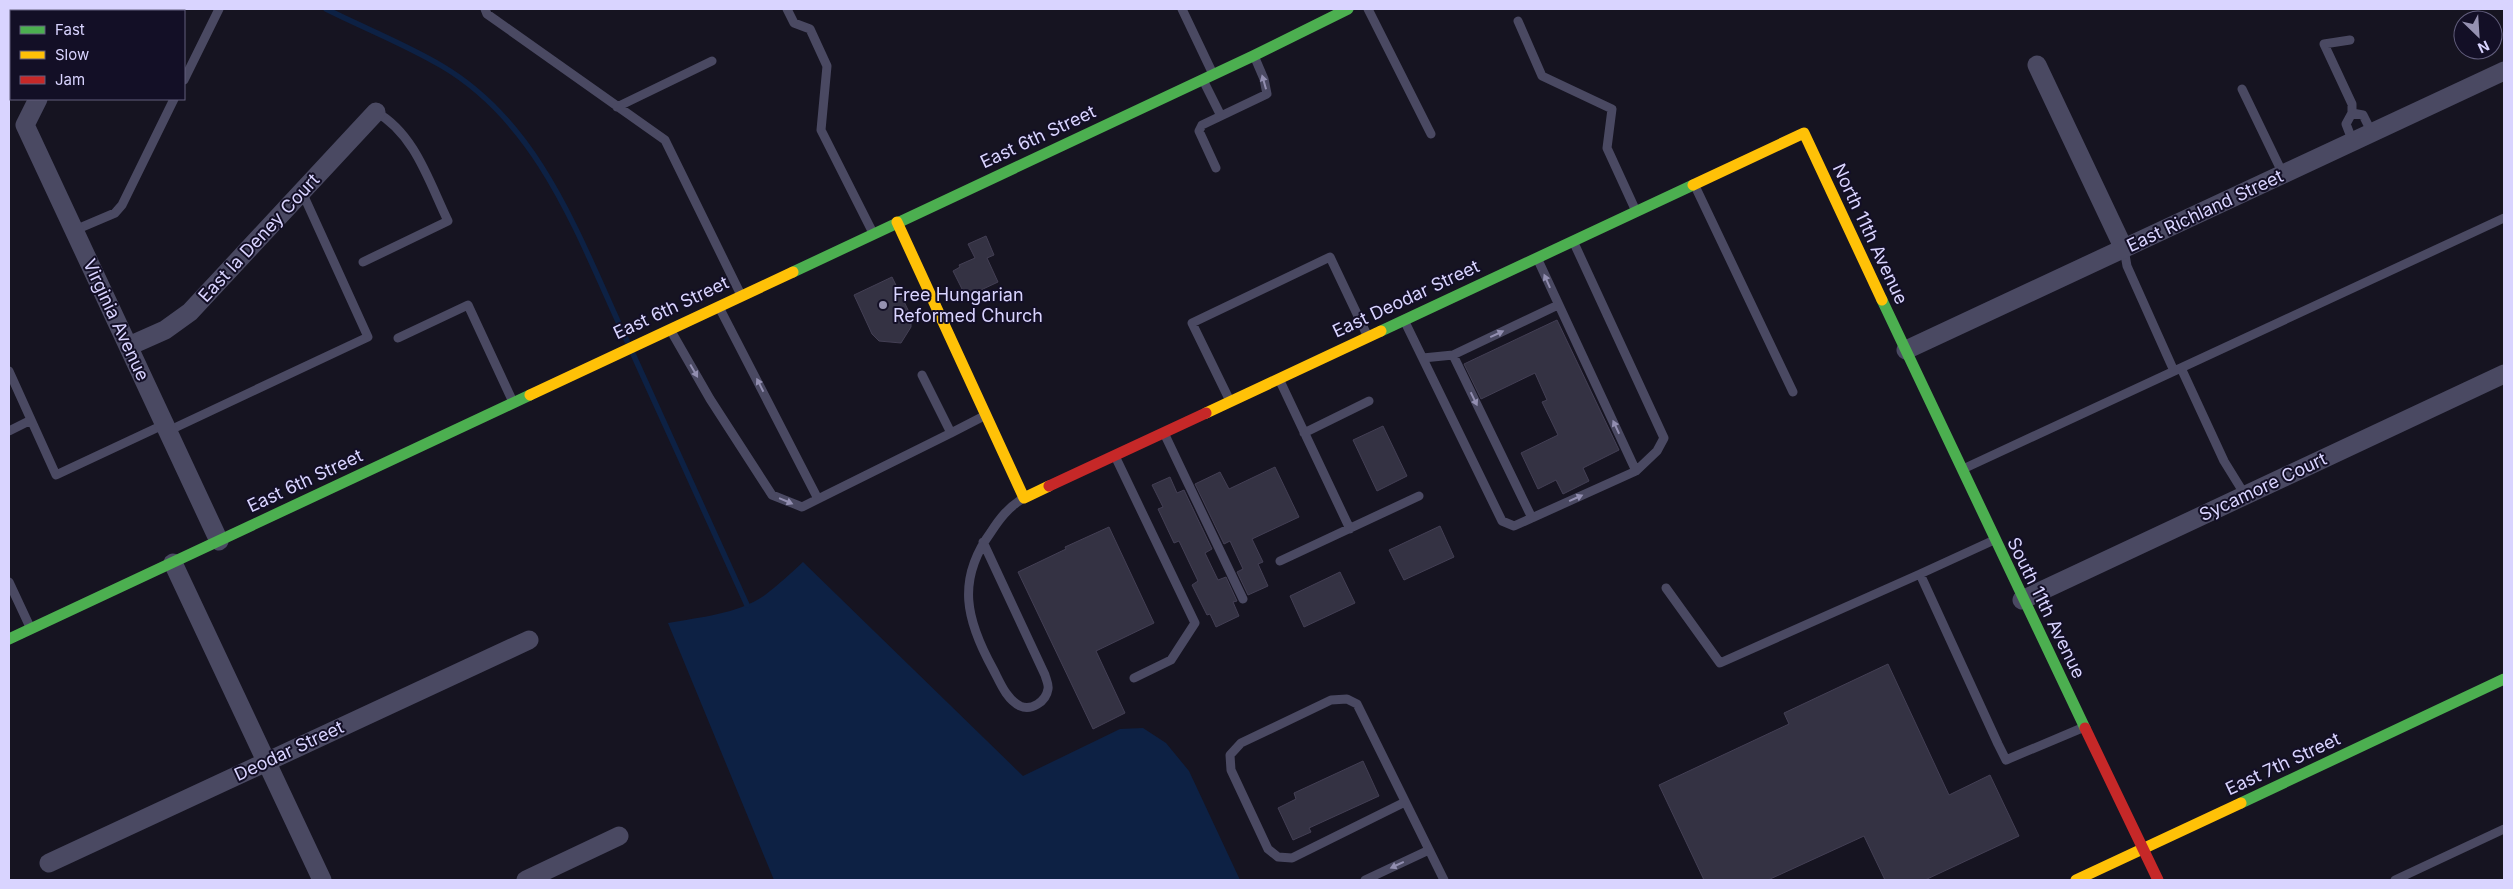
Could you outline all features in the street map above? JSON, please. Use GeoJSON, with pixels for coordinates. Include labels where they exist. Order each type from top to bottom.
{"type":"FeatureCollection","features":[{"type":"Feature","properties":{"kind":"street","name":"East 6th Street"},"geometry":{"type":"LineString","coordinates":[[9,639],[718,305],[1254,56],[1348,9]]}},
{"type":"Feature","properties":{"kind":"street"},"geometry":{"type":"LineString","coordinates":[[2037,65],[2124,249]]}},
{"type":"Feature","properties":{"kind":"street","name":"East Richland Street"},"geometry":{"type":"LineString","coordinates":[[1906,350],[2504,71]]}},
{"type":"Feature","properties":{"kind":"street","name":"Virginia Avenue"},"geometry":{"type":"LineString","coordinates":[[38,100],[25,125],[219,541]]}},
{"type":"Feature","properties":{"kind":"street","name":"East la Deney Court"},"geometry":{"type":"LineString","coordinates":[[129,346],[165,330],[190,312],[376,112]]}},
{"type":"Feature","properties":{"kind":"street","name":"East Deodar Street"},"geometry":{"type":"LineString","coordinates":[[1024,498],[1804,133]]}},
{"type":"Feature","properties":{"kind":"street","name":"North 11th Avenue"},"geometry":{"type":"LineString","coordinates":[[1804,133],[1906,350]]}},
{"type":"Feature","properties":{"kind":"street"},"geometry":{"type":"LineString","coordinates":[[898,222],[1024,498]]}},
{"type":"Feature","properties":{"kind":"street","name":"South 11th Avenue"},"geometry":{"type":"LineString","coordinates":[[1906,350],[2022,600],[2158,880]]}},
{"type":"Feature","properties":{"kind":"street","name":"Sycamore Court"},"geometry":{"type":"LineString","coordinates":[[2022,600],[2504,374]]}},
{"type":"Feature","properties":{"kind":"street"},"geometry":{"type":"LineString","coordinates":[[173,563],[322,880]]}},
{"type":"Feature","properties":{"kind":"street","name":"Deodar Street"},"geometry":{"type":"LineString","coordinates":[[49,863],[530,640]]}},
{"type":"Feature","properties":{"kind":"street","name":"East 7th Street"},"geometry":{"type":"LineString","coordinates":[[2076,880],[2504,679]]}},
{"type":"Feature","properties":{"kind":"street"},"geometry":{"type":"LineString","coordinates":[[526,880],[619,836]]}},
{"type":"Feature","properties":{"kind":"lane"},"geometry":{"type":"LineString","coordinates":[[185,78],[219,9]]}},
{"type":"Feature","properties":{"kind":"lane"},"geometry":{"type":"LineString","coordinates":[[787,9],[794,23],[810,29],[827,66],[821,130],[873,234]]}},
{"type":"Feature","properties":{"kind":"lane"},"geometry":{"type":"LineString","coordinates":[[1182,9],[1214,74]]}},
{"type":"Feature","properties":{"kind":"lane"},"geometry":{"type":"LineString","coordinates":[[1368,9],[1431,134]]}},
{"type":"Feature","properties":{"kind":"lane"},"geometry":{"type":"LineString","coordinates":[[488,10],[664,140],[741,295]]}},
{"type":"Feature","properties":{"kind":"lane"},"geometry":{"type":"LineString","coordinates":[[1518,21],[1542,76],[1612,109],[1607,148],[1636,211]]}},
{"type":"Feature","properties":{"kind":"lane"},"geometry":{"type":"LineString","coordinates":[[2350,40],[2324,44],[2352,104],[2352,113],[2346,124],[2353,142]]}},
{"type":"Feature","properties":{"kind":"lane"},"geometry":{"type":"LineString","coordinates":[[1216,168],[1199,131],[1202,125],[1267,94],[1264,80],[1254,56]]}},
{"type":"Feature","properties":{"kind":"lane"},"geometry":{"type":"LineString","coordinates":[[617,107],[712,61]]}},
{"type":"Feature","properties":{"kind":"lane"},"geometry":{"type":"LineString","coordinates":[[1202,79],[1221,116]]}},
{"type":"Feature","properties":{"kind":"lane"},"geometry":{"type":"LineString","coordinates":[[2242,88],[2283,174]]}},
{"type":"Feature","properties":{"kind":"lane"},"geometry":{"type":"LineString","coordinates":[[74,230],[115,213],[122,205],[174,100]]}},
{"type":"Feature","properties":{"kind":"lane"},"geometry":{"type":"LineString","coordinates":[[363,262],[448,221],[413,149],[391,120],[376,112]]}},
{"type":"Feature","properties":{"kind":"lane"},"geometry":{"type":"LineString","coordinates":[[2352,113],[2363,115],[2372,133]]}},
{"type":"Feature","properties":{"kind":"lane"},"geometry":{"type":"LineString","coordinates":[[1694,184],[1793,392]]}},
{"type":"Feature","properties":{"kind":"lane"},"geometry":{"type":"LineString","coordinates":[[9,371],[56,475],[368,338],[302,192]]}},
{"type":"Feature","properties":{"kind":"lane"},"geometry":{"type":"LineString","coordinates":[[1961,470],[2504,218]]}},
{"type":"Feature","properties":{"kind":"lane"},"geometry":{"type":"LineString","coordinates":[[1404,320],[1502,521],[1514,526],[1636,470],[1657,451],[1664,438],[1573,240]]}},
{"type":"Feature","properties":{"kind":"lane"},"geometry":{"type":"LineString","coordinates":[[2124,249],[2127,266],[2177,370],[2224,461],[2245,495]]}},
{"type":"Feature","properties":{"kind":"lane"},"geometry":{"type":"LineString","coordinates":[[1230,401],[1192,323],[1330,257],[1368,337]]}},
{"type":"Feature","properties":{"kind":"lane"},"geometry":{"type":"LineString","coordinates":[[1537,257],[1636,470]]}},
{"type":"Feature","properties":{"kind":"lane"},"geometry":{"type":"LineString","coordinates":[[398,338],[468,305],[513,402]]}},
{"type":"Feature","properties":{"kind":"lane"},"geometry":{"type":"LineString","coordinates":[[718,305],[818,499]]}},
{"type":"Feature","properties":{"kind":"lane"},"geometry":{"type":"LineString","coordinates":[[1423,358],[1453,355],[1558,305]]}},
{"type":"Feature","properties":{"kind":"lane"},"geometry":{"type":"LineString","coordinates":[[664,331],[772,495],[802,507],[986,415]]}},
{"type":"Feature","properties":{"kind":"lane"},"geometry":{"type":"LineString","coordinates":[[1453,355],[1532,518]]}},
{"type":"Feature","properties":{"kind":"lane"},"geometry":{"type":"LineString","coordinates":[[922,375],[951,432]]}},
{"type":"Feature","properties":{"kind":"lane"},"geometry":{"type":"LineString","coordinates":[[1279,378],[1350,529]]}},
{"type":"Feature","properties":{"kind":"lane"},"geometry":{"type":"LineString","coordinates":[[1304,433],[1369,401]]}},
{"type":"Feature","properties":{"kind":"lane"},"geometry":{"type":"LineString","coordinates":[[9,431],[31,420]]}},
{"type":"Feature","properties":{"kind":"lane"},"geometry":{"type":"LineString","coordinates":[[1164,432],[1243,599]]}},
{"type":"Feature","properties":{"kind":"lane"},"geometry":{"type":"LineString","coordinates":[[1115,455],[1195,623],[1171,660],[1134,678]]}},
{"type":"Feature","properties":{"kind":"lane"},"geometry":{"type":"LineString","coordinates":[[1280,561],[1419,496]]}},
{"type":"Feature","properties":{"kind":"lane"},"geometry":{"type":"LineString","coordinates":[[983,542],[1045,675],[1048,688],[1044,699],[1035,706],[1021,706],[1008,698],[979,644],[970,616],[969,575],[983,542],[1007,509],[1024,498]]}},
{"type":"Feature","properties":{"kind":"lane"},"geometry":{"type":"LineString","coordinates":[[1666,588],[1720,663],[1994,540]]}},
{"type":"Feature","properties":{"kind":"lane"},"geometry":{"type":"LineString","coordinates":[[1920,574],[2006,760],[2084,727]]}},
{"type":"Feature","properties":{"kind":"lane"},"geometry":{"type":"LineString","coordinates":[[9,582],[31,630]]}},
{"type":"Feature","properties":{"kind":"lane"},"geometry":{"type":"LineString","coordinates":[[1406,802],[1292,858],[1278,857],[1268,849],[1231,770],[1230,754],[1241,743],[1331,700],[1347,699],[1357,704],[1406,802],[1444,880]]}},
{"type":"Feature","properties":{"kind":"lane"},"geometry":{"type":"LineString","coordinates":[[2395,880],[2504,829]]}},
{"type":"Feature","properties":{"kind":"lane"},"geometry":{"type":"LineString","coordinates":[[1365,880],[1429,850]]}},
{"type":"Feature","properties":{"kind":"water"},"geometry":{"type":"Polygon","coordinates":[[[803,562],[1023,776],[1120,729],[1143,728],[1166,743],[1189,771],[1240,880],[774,880],[668,623],[718,614],[743,607],[765,595],[803,562]]]}},
{"type":"Feature","properties":{"kind":"building"},"geometry":{"type":"Polygon","coordinates":[[[986,236],[994,255],[987,258],[998,282],[966,297],[953,271],[960,267],[959,265],[975,258],[968,244],[986,236]]]}},
{"type":"Feature","properties":{"kind":"building","name":"Free Hungarian Reformed Church"},"geometry":{"type":"Polygon","coordinates":[[[892,277],[911,316],[911,327],[901,343],[879,341],[872,334],[854,295],[892,277]]]}},
{"type":"Feature","properties":{"kind":"building"},"geometry":{"type":"Polygon","coordinates":[[[1557,320],[1619,450],[1583,468],[1589,481],[1563,494],[1556,480],[1538,489],[1521,453],[1558,435],[1542,402],[1547,400],[1535,373],[1481,399],[1464,364],[1557,320]]]}},
{"type":"Feature","properties":{"kind":"building"},"geometry":{"type":"Polygon","coordinates":[[[1383,426],[1407,476],[1377,491],[1353,440],[1383,426]]]}},
{"type":"Feature","properties":{"kind":"building"},"geometry":{"type":"Polygon","coordinates":[[[1275,467],[1299,517],[1252,539],[1263,562],[1258,564],[1268,586],[1248,595],[1237,572],[1243,569],[1230,541],[1224,544],[1195,484],[1220,472],[1229,489],[1275,467]]]}},
{"type":"Feature","properties":{"kind":"building"},"geometry":{"type":"Polygon","coordinates":[[[1170,477],[1177,493],[1184,490],[1212,549],[1205,553],[1218,580],[1226,577],[1237,601],[1233,602],[1239,616],[1216,627],[1210,614],[1207,615],[1192,585],[1198,581],[1179,541],[1174,543],[1158,509],[1163,507],[1152,485],[1170,477]]]}},
{"type":"Feature","properties":{"kind":"building"},"geometry":{"type":"Polygon","coordinates":[[[1440,526],[1454,557],[1404,580],[1389,550],[1440,526]]]}},
{"type":"Feature","properties":{"kind":"building"},"geometry":{"type":"Polygon","coordinates":[[[1109,527],[1154,623],[1096,651],[1125,713],[1093,729],[1018,572],[1066,549],[1065,547],[1109,527]]]}},
{"type":"Feature","properties":{"kind":"building"},"geometry":{"type":"Polygon","coordinates":[[[1340,572],[1355,603],[1304,627],[1290,596],[1340,572]]]}},
{"type":"Feature","properties":{"kind":"building"},"geometry":{"type":"Polygon","coordinates":[[[1888,664],[1949,795],[1990,775],[2019,836],[1925,880],[1885,880],[1864,836],[1768,880],[1704,880],[1659,785],[1789,724],[1784,713],[1888,664]]]}},
{"type":"Feature","properties":{"kind":"building"},"geometry":{"type":"Polygon","coordinates":[[[1363,761],[1379,796],[1309,828],[1311,832],[1293,840],[1278,808],[1296,799],[1294,793],[1363,761]]]}},
{"type":"Feature","properties":{"kind":"waterway"},"geometry":{"type":"LineString","coordinates":[[326,9],[399,43],[442,66],[477,91],[506,120],[532,153],[554,188],[574,226],[627,341]]}},
{"type":"Feature","properties":{"kind":"waterway"},"geometry":{"type":"LineString","coordinates":[[633,354],[747,605]]}},
{"type":"Feature","properties":{"kind":"traffic: fast"},"geometry":{"type":"LineString","coordinates":[[793,272],[1253,56],[1348,9]]}},
{"type":"Feature","properties":{"kind":"traffic: fast"},"geometry":{"type":"LineString","coordinates":[[1381,331],[1693,185]]}},
{"type":"Feature","properties":{"kind":"traffic: fast"},"geometry":{"type":"LineString","coordinates":[[1882,300],[2085,728]]}},
{"type":"Feature","properties":{"kind":"traffic: fast"},"geometry":{"type":"LineString","coordinates":[[9,639],[530,395]]}},
{"type":"Feature","properties":{"kind":"traffic: fast"},"geometry":{"type":"LineString","coordinates":[[2241,803],[2504,679]]}},
{"type":"Feature","properties":{"kind":"traffic: slow"},"geometry":{"type":"LineString","coordinates":[[1693,185],[1804,133],[1882,300]]}},
{"type":"Feature","properties":{"kind":"traffic: slow"},"geometry":{"type":"LineString","coordinates":[[897,222],[1024,498],[1049,486]]}},
{"type":"Feature","properties":{"kind":"traffic: slow"},"geometry":{"type":"LineString","coordinates":[[530,395],[793,272]]}},
{"type":"Feature","properties":{"kind":"traffic: slow"},"geometry":{"type":"LineString","coordinates":[[1206,413],[1381,331]]}},
{"type":"Feature","properties":{"kind":"traffic: slow"},"geometry":{"type":"LineString","coordinates":[[2076,880],[2241,803]]}},
{"type":"Feature","properties":{"kind":"traffic: jam"},"geometry":{"type":"LineString","coordinates":[[1049,486],[1206,413]]}},
{"type":"Feature","properties":{"kind":"traffic: jam"},"geometry":{"type":"LineString","coordinates":[[2085,728],[2158,880]]}},
{"type":"Feature","properties":{"kind":"place","name":"Free Hungarian Reformed Church"},"geometry":{"type":"Point","coordinates":[883,305]}}]}
